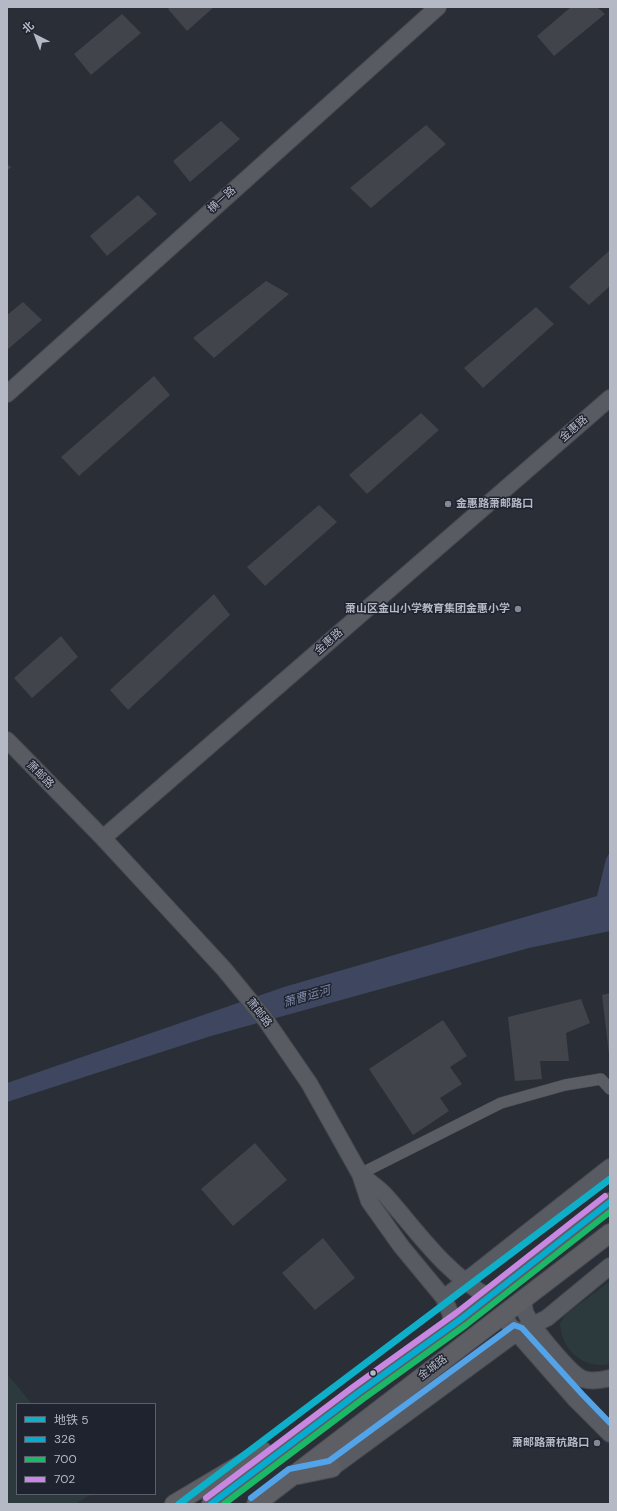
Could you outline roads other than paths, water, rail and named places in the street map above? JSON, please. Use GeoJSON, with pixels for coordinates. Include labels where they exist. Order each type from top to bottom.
{"type":"FeatureCollection","features":[{"type":"Feature","properties":{"kind":"main road","name":"横一路"},"geometry":{"type":"LineString","coordinates":[[7,394],[438,7]]}},
{"type":"Feature","properties":{"kind":"main road","name":"金惠路"},"geometry":{"type":"LineString","coordinates":[[103,838],[610,398]]}},
{"type":"Feature","properties":{"kind":"main road","name":"萧邮路"},"geometry":{"type":"LineString","coordinates":[[7,740],[103,838],[234,982],[265,1019],[309,1083],[360,1174],[369,1201],[401,1246],[444,1298],[451,1315],[450,1327]]}},
{"type":"Feature","properties":{"kind":"main road"},"geometry":{"type":"LineString","coordinates":[[444,1298],[610,1167]]}},
{"type":"Feature","properties":{"kind":"main road"},"geometry":{"type":"LineString","coordinates":[[360,1174],[385,1195],[402,1216],[464,1282],[488,1297]]}},
{"type":"Feature","properties":{"kind":"main road"},"geometry":{"type":"LineString","coordinates":[[211,1504],[358,1393],[450,1327],[610,1202]]}},
{"type":"Feature","properties":{"kind":"main road","name":"金城路"},"geometry":{"type":"LineString","coordinates":[[256,1504],[610,1233]]}},
{"type":"Feature","properties":{"kind":"main road","name":"金城路"},"geometry":{"type":"LineString","coordinates":[[332,1468],[516,1333],[547,1318],[610,1266]]}},
{"type":"Feature","properties":{"kind":"main road"},"geometry":{"type":"LineString","coordinates":[[523,1300],[526,1313],[532,1325],[548,1345],[582,1379],[596,1381],[610,1378]]}},
{"type":"Feature","properties":{"kind":"main road"},"geometry":{"type":"LineString","coordinates":[[502,1316],[576,1400],[610,1434]]}},
{"type":"Feature","properties":{"kind":"main road"},"geometry":{"type":"LineString","coordinates":[[174,1504],[358,1393]]}},
{"type":"Feature","properties":{"kind":"main road"},"geometry":{"type":"LineString","coordinates":[[293,1476],[332,1468]]}},
{"type":"Feature","properties":{"kind":"street"},"geometry":{"type":"LineString","coordinates":[[360,1174],[501,1103],[565,1085],[601,1079],[610,1089]]}},
{"type":"Feature","properties":{"kind":"water","name":"萧曹运河"},"geometry":{"type":"Polygon","coordinates":[[[610,852],[610,931],[529,948],[211,1036],[7,1102],[7,1083],[284,987],[597,896],[606,859],[610,852]]]}},
{"type":"Feature","properties":{"kind":"metro line","name":"5"},"geometry":{"type":"LineString","coordinates":[[179,1504],[610,1179]]}},
{"type":"Feature","properties":{"kind":"place","name":"金惠路萧邮路口"},"geometry":{"type":"Point","coordinates":[448,504]}},
{"type":"Feature","properties":{"kind":"place","name":"萧山区金山小学教育集团金惠小学"},"geometry":{"type":"Point","coordinates":[518,609]}},
{"type":"Feature","properties":{"kind":"place","name":"萧邮路萧杭路口"},"geometry":{"type":"Point","coordinates":[597,1443]}}]}
